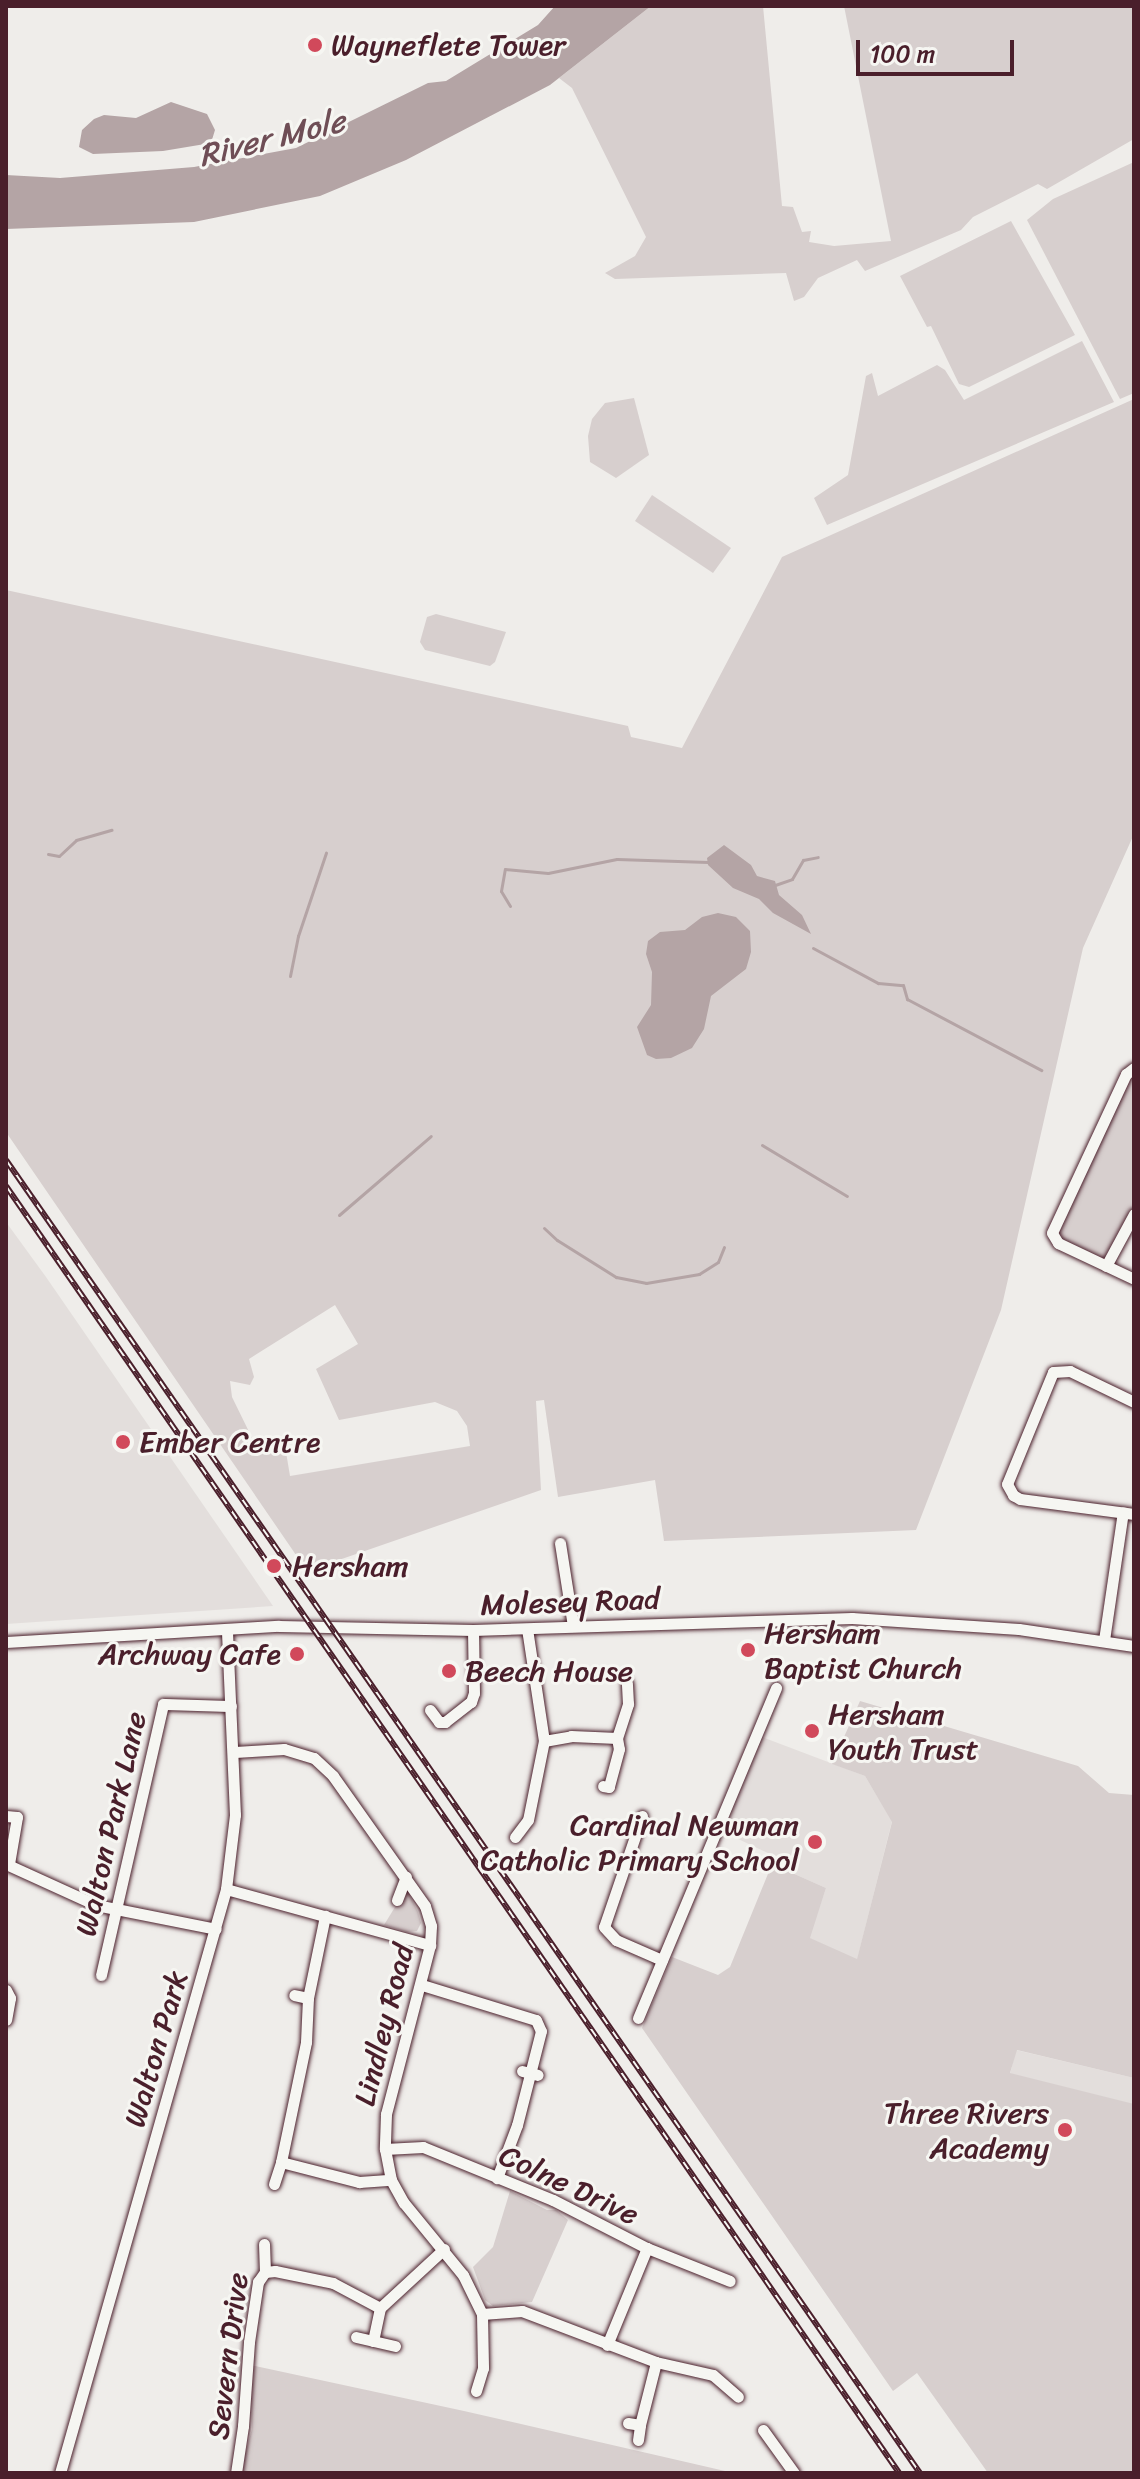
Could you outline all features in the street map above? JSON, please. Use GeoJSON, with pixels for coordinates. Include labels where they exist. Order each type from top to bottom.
{"type":"FeatureCollection","features":[{"type":"Feature","properties":{"kind":"street"},"geometry":{"type":"LineString","coordinates":[[1134,1068],[1126,1074],[1052,1233],[1058,1243],[1134,1279]]}},
{"type":"Feature","properties":{"kind":"street"},"geometry":{"type":"LineString","coordinates":[[1106,1266],[1134,1214]]}},
{"type":"Feature","properties":{"kind":"street"},"geometry":{"type":"LineString","coordinates":[[1104,1640],[1128,1513],[1020,1499],[1013,1495],[1007,1484],[1053,1372],[1070,1371],[1134,1402]]}},
{"type":"Feature","properties":{"kind":"street"},"geometry":{"type":"LineString","coordinates":[[560,1543],[573,1626]]}},
{"type":"Feature","properties":{"kind":"street","name":"Molesey Road"},"geometry":{"type":"LineString","coordinates":[[6,1642],[361,1626],[473,1630],[865,1618],[1019,1629],[1134,1646]]}},
{"type":"Feature","properties":{"kind":"street"},"geometry":{"type":"LineString","coordinates":[[514,1836],[528,1820],[544,1741],[527,1629]]}},
{"type":"Feature","properties":{"kind":"street","name":"Walton Park"},"geometry":{"type":"LineString","coordinates":[[60,2473],[226,1889],[235,1826],[235,1752],[227,1630]]}},
{"type":"Feature","properties":{"kind":"street"},"geometry":{"type":"LineString","coordinates":[[430,1710],[439,1722],[445,1722],[471,1702],[474,1693],[473,1630]]}},
{"type":"Feature","properties":{"kind":"street"},"geometry":{"type":"LineString","coordinates":[[603,1786],[609,1787],[619,1749],[617,1738],[628,1704],[627,1683]]}},
{"type":"Feature","properties":{"kind":"street"},"geometry":{"type":"LineString","coordinates":[[638,2018],[776,1688]]}},
{"type":"Feature","properties":{"kind":"street","name":"Walton Park Lane"},"geometry":{"type":"LineString","coordinates":[[101,1975],[163,1704],[231,1706]]}},
{"type":"Feature","properties":{"kind":"street"},"geometry":{"type":"LineString","coordinates":[[544,1741],[571,1736],[617,1738]]}},
{"type":"Feature","properties":{"kind":"street","name":"Lindley Road"},"geometry":{"type":"LineString","coordinates":[[235,1752],[284,1749],[314,1758],[333,1776],[425,1906],[431,1926],[430,1945],[386,2114],[385,2149],[391,2180],[404,2203],[444,2249],[469,2285],[482,2314],[483,2368],[476,2391]]}},
{"type":"Feature","properties":{"kind":"street"},"geometry":{"type":"LineString","coordinates":[[6,1816],[17,1817],[8,1864],[96,1905],[216,1929]]}},
{"type":"Feature","properties":{"kind":"street"},"geometry":{"type":"LineString","coordinates":[[642,1816],[604,1927],[616,1940],[662,1960]]}},
{"type":"Feature","properties":{"kind":"street"},"geometry":{"type":"LineString","coordinates":[[397,1900],[406,1877]]}},
{"type":"Feature","properties":{"kind":"street"},"geometry":{"type":"LineString","coordinates":[[226,1889],[430,1945]]}},
{"type":"Feature","properties":{"kind":"street"},"geometry":{"type":"LineString","coordinates":[[274,2184],[306,2042],[308,1998],[325,1916]]}},
{"type":"Feature","properties":{"kind":"street"},"geometry":{"type":"LineString","coordinates":[[422,1985],[536,2020],[541,2031],[517,2125],[497,2178]]}},
{"type":"Feature","properties":{"kind":"street"},"geometry":{"type":"LineString","coordinates":[[6,1990],[10,1998],[6,2020]]}},
{"type":"Feature","properties":{"kind":"street"},"geometry":{"type":"LineString","coordinates":[[294,1995],[308,1998]]}},
{"type":"Feature","properties":{"kind":"street","name":"Colne Drive"},"geometry":{"type":"LineString","coordinates":[[385,2149],[423,2147],[553,2200],[647,2248],[730,2281]]}},
{"type":"Feature","properties":{"kind":"street"},"geometry":{"type":"LineString","coordinates":[[281,2162],[359,2182],[391,2180]]}},
{"type":"Feature","properties":{"kind":"street","name":"Severn Drive"},"geometry":{"type":"LineString","coordinates":[[236,2473],[249,2342],[258,2282],[265,2272],[264,2244]]}},
{"type":"Feature","properties":{"kind":"street"},"geometry":{"type":"LineString","coordinates":[[607,2345],[647,2248]]}},
{"type":"Feature","properties":{"kind":"street"},"geometry":{"type":"LineString","coordinates":[[373,2341],[380,2308],[444,2249]]}},
{"type":"Feature","properties":{"kind":"street"},"geometry":{"type":"LineString","coordinates":[[265,2272],[275,2271],[333,2283],[380,2308]]}},
{"type":"Feature","properties":{"kind":"street"},"geometry":{"type":"LineString","coordinates":[[482,2314],[522,2311],[656,2362],[713,2375],[738,2397]]}},
{"type":"Feature","properties":{"kind":"street"},"geometry":{"type":"LineString","coordinates":[[356,2337],[395,2346]]}},
{"type":"Feature","properties":{"kind":"street"},"geometry":{"type":"LineString","coordinates":[[638,2440],[634,2424],[656,2362]]}},
{"type":"Feature","properties":{"kind":"street"},"geometry":{"type":"LineString","coordinates":[[763,2430],[794,2473]]}},
{"type":"Feature","properties":{"kind":"shaded area"},"geometry":{"type":"Polygon","coordinates":[[[555,6],[651,6],[550,85],[406,160],[320,196],[194,222],[6,229],[6,175],[60,178],[194,167],[296,148],[428,83],[446,81],[538,25],[555,6]]]}},
{"type":"Feature","properties":{"kind":"shaded area"},"geometry":{"type":"Polygon","coordinates":[[[651,6],[763,6],[782,206],[793,207],[802,232],[811,231],[809,242],[834,246],[891,241],[844,6],[1134,6],[1134,139],[1047,189],[1038,184],[973,217],[961,230],[865,271],[857,260],[818,278],[804,297],[794,301],[786,273],[615,279],[605,273],[635,256],[646,237],[572,88],[559,78],[651,6]]]}},
{"type":"Feature","properties":{"kind":"shaded area"},"geometry":{"type":"Polygon","coordinates":[[[171,102],[207,114],[215,130],[211,143],[163,151],[93,154],[79,147],[82,130],[94,119],[104,115],[136,118],[171,102]]]}},
{"type":"Feature","properties":{"kind":"shaded area"},"geometry":{"type":"Polygon","coordinates":[[[1134,162],[1134,393],[1120,399],[1027,220],[1053,199],[1134,162]]]}},
{"type":"Feature","properties":{"kind":"shaded area"},"geometry":{"type":"Polygon","coordinates":[[[1011,221],[1075,335],[969,387],[959,384],[931,326],[927,327],[900,276],[1011,221]]]}},
{"type":"Feature","properties":{"kind":"shaded area"},"geometry":{"type":"Polygon","coordinates":[[[1082,341],[1114,402],[827,525],[814,498],[848,475],[866,376],[872,373],[878,396],[937,365],[945,370],[964,400],[1082,341]]]}},
{"type":"Feature","properties":{"kind":"shaded area"},"geometry":{"type":"Polygon","coordinates":[[[634,398],[649,455],[616,478],[590,462],[588,436],[592,419],[605,403],[634,398]]]}},
{"type":"Feature","properties":{"kind":"shaded area"},"geometry":{"type":"Polygon","coordinates":[[[1134,399],[1134,834],[1083,948],[1001,1310],[916,1530],[664,1541],[655,1480],[558,1497],[544,1400],[536,1401],[541,1490],[307,1571],[6,1132],[6,590],[628,726],[631,737],[682,748],[782,557],[1134,399]],[[335,1305],[249,1359],[254,1377],[250,1385],[230,1381],[232,1397],[259,1452],[285,1446],[290,1476],[470,1446],[467,1426],[457,1411],[435,1402],[339,1420],[316,1369],[358,1344],[335,1305]]]}},
{"type":"Feature","properties":{"kind":"shaded area"},"geometry":{"type":"Polygon","coordinates":[[[652,495],[731,548],[713,573],[635,521],[652,495]]]}},
{"type":"Feature","properties":{"kind":"shaded area"},"geometry":{"type":"Polygon","coordinates":[[[436,614],[506,632],[495,662],[490,666],[425,650],[420,642],[427,617],[436,614]]]}},
{"type":"Feature","properties":{"kind":"shaded area"},"geometry":{"type":"Polygon","coordinates":[[[724,845],[751,865],[757,876],[775,881],[779,895],[802,915],[811,934],[773,913],[759,899],[733,888],[708,865],[707,858],[724,845]]]}},
{"type":"Feature","properties":{"kind":"shaded area"},"geometry":{"type":"Polygon","coordinates":[[[718,913],[736,917],[750,931],[751,952],[746,969],[711,996],[704,1029],[692,1048],[671,1058],[656,1059],[647,1055],[637,1027],[651,1005],[652,972],[646,954],[648,941],[660,932],[685,930],[702,917],[718,913]]]}},
{"type":"Feature","properties":{"kind":"shaded area"},"geometry":{"type":"Polygon","coordinates":[[[1134,1068],[1134,1214],[1106,1266],[1058,1243],[1053,1228],[1134,1068]]]}},
{"type":"Feature","properties":{"kind":"shaded area"},"geometry":{"type":"Polygon","coordinates":[[[6,1222],[46,1277],[273,1606],[6,1624],[6,1222]]]}},
{"type":"Feature","properties":{"kind":"shaded area"},"geometry":{"type":"Polygon","coordinates":[[[860,1701],[1078,1766],[1109,1793],[1134,1795],[1134,2078],[1017,2050],[1010,2073],[1134,2104],[1134,2473],[988,2473],[917,2373],[893,2391],[642,2028],[672,1957],[718,1975],[730,1967],[772,1864],[826,1888],[810,1938],[857,1959],[892,1822],[865,1776],[832,1764],[860,1701]]]}},
{"type":"Feature","properties":{"kind":"shaded area","name":"Cardinal Newman Catholic Primary School"},"geometry":{"type":"Polygon","coordinates":[[[757,1735],[865,1776],[892,1821],[857,1960],[809,1938],[826,1888],[772,1864],[770,1854],[717,1829],[757,1735]]]}},
{"type":"Feature","properties":{"kind":"shaded area"},"geometry":{"type":"Polygon","coordinates":[[[403,1894],[409,1894],[418,1912],[421,1923],[417,1931],[407,1932],[384,1925],[403,1894]]]}},
{"type":"Feature","properties":{"kind":"shaded area"},"geometry":{"type":"Polygon","coordinates":[[[1016,2050],[1134,2078],[1134,2218],[1010,2074],[1016,2050]]]}},
{"type":"Feature","properties":{"kind":"shaded area"},"geometry":{"type":"Polygon","coordinates":[[[510,2191],[547,2210],[556,2210],[568,2220],[532,2302],[493,2306],[485,2300],[473,2267],[493,2247],[510,2191]]]}},
{"type":"Feature","properties":{"kind":"shaded area"},"geometry":{"type":"Polygon","coordinates":[[[250,2365],[725,2471],[240,2473],[252,2429],[250,2365]]]}},
{"type":"Feature","properties":{"kind":"waterway"},"geometry":{"type":"LineString","coordinates":[[48,854],[59,856],[76,840],[112,830]]}},
{"type":"Feature","properties":{"kind":"waterway"},"geometry":{"type":"LineString","coordinates":[[290,976],[298,936],[326,853]]}},
{"type":"Feature","properties":{"kind":"waterway"},"geometry":{"type":"LineString","coordinates":[[775,885],[792,879],[803,860],[818,857]]}},
{"type":"Feature","properties":{"kind":"waterway"},"geometry":{"type":"LineString","coordinates":[[510,906],[501,891],[505,869],[548,873],[617,859],[708,862]]}},
{"type":"Feature","properties":{"kind":"waterway"},"geometry":{"type":"LineString","coordinates":[[813,948],[878,983],[903,985],[907,999],[1041,1070]]}},
{"type":"Feature","properties":{"kind":"waterway"},"geometry":{"type":"LineString","coordinates":[[339,1215],[431,1136]]}},
{"type":"Feature","properties":{"kind":"waterway"},"geometry":{"type":"LineString","coordinates":[[762,1145],[847,1196]]}},
{"type":"Feature","properties":{"kind":"waterway"},"geometry":{"type":"LineString","coordinates":[[544,1228],[557,1240],[616,1277],[646,1283],[699,1274],[718,1262],[724,1247]]}},
{"type":"Feature","properties":{"kind":"railway"},"geometry":{"type":"LineString","coordinates":[[6,1160],[920,2473]]}},
{"type":"Feature","properties":{"kind":"railway"},"geometry":{"type":"LineString","coordinates":[[6,1186],[899,2473]]}},
{"type":"Feature","properties":{"kind":"place","name":"Wayneflete Tower"},"geometry":{"type":"Point","coordinates":[315,45]}},
{"type":"Feature","properties":{"kind":"place","name":"Ember Centre"},"geometry":{"type":"Point","coordinates":[123,1442]}},
{"type":"Feature","properties":{"kind":"place","name":"Hersham"},"geometry":{"type":"Point","coordinates":[274,1566]}},
{"type":"Feature","properties":{"kind":"place","name":"Hersham Baptist Church"},"geometry":{"type":"Point","coordinates":[748,1650]}},
{"type":"Feature","properties":{"kind":"place","name":"Archway Cafe"},"geometry":{"type":"Point","coordinates":[297,1654]}},
{"type":"Feature","properties":{"kind":"place","name":"Beech House"},"geometry":{"type":"Point","coordinates":[449,1671]}},
{"type":"Feature","properties":{"kind":"place","name":"Hersham Youth Trust"},"geometry":{"type":"Point","coordinates":[812,1731]}},
{"type":"Feature","properties":{"kind":"place","name":"Cardinal Newman Catholic Primary School"},"geometry":{"type":"Point","coordinates":[815,1842]}},
{"type":"Feature","properties":{"kind":"place","name":"Three Rivers Academy"},"geometry":{"type":"Point","coordinates":[1065,2130]}},
{"type":"Feature","properties":{"kind":"water label","name":"River Mole"},"geometry":{"type":"Point","coordinates":[272,139]}}]}
